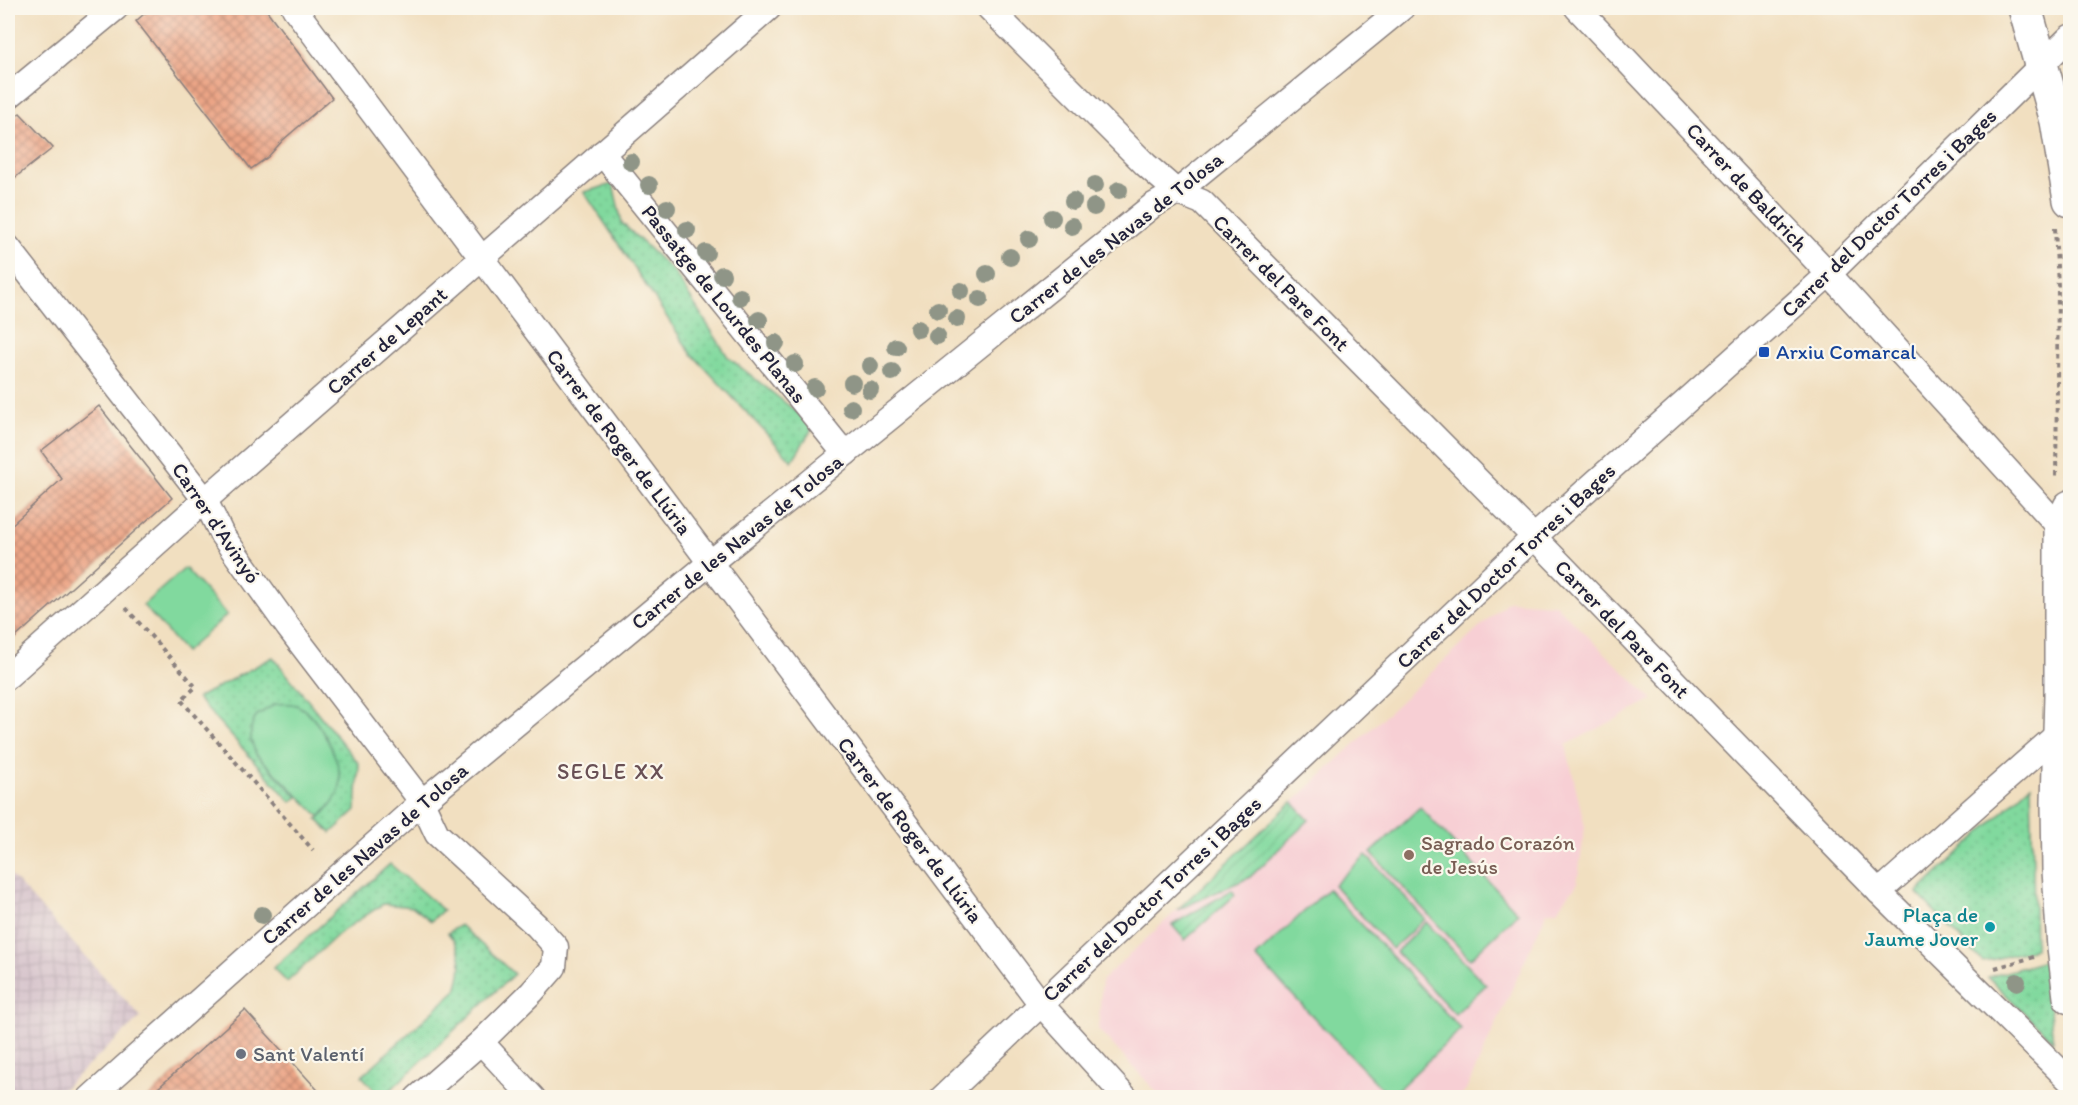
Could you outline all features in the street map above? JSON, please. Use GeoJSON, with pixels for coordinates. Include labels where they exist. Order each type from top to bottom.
{"type":"FeatureCollection","features":[{"type":"Feature","properties":{"kind":"street"},"geometry":{"type":"LineString","coordinates":[[8,97],[116,8]]}},
{"type":"Feature","properties":{"kind":"street","name":"Carrer de Roger de Llúria"},"geometry":{"type":"LineString","coordinates":[[294,8],[1041,1004],[1126,1098]]}},
{"type":"Feature","properties":{"kind":"street","name":"Carrer de Lepant"},"geometry":{"type":"LineString","coordinates":[[8,676],[205,500],[769,8]]}},
{"type":"Feature","properties":{"kind":"street","name":"Carrer del Pare Font"},"geometry":{"type":"LineString","coordinates":[[989,8],[1146,165],[1177,192],[1202,202],[1534,537],[1879,892],[2070,1082]]}},
{"type":"Feature","properties":{"kind":"street","name":"Carrer de les Navas de Tolosa"},"geometry":{"type":"LineString","coordinates":[[90,1098],[422,802],[711,562],[1152,206],[1177,192],[1402,8]]}},
{"type":"Feature","properties":{"kind":"street","name":"Carrer de Baldrich"},"geometry":{"type":"LineString","coordinates":[[1577,8],[1829,274],[2066,518]]}},
{"type":"Feature","properties":{"kind":"street"},"geometry":{"type":"LineString","coordinates":[[2025,8],[2063,147],[2063,213]]}},
{"type":"Feature","properties":{"kind":"street","name":"Carrer del Doctor Torres i Bages"},"geometry":{"type":"LineString","coordinates":[[942,1098],[1534,537],[1829,274],[2070,37]]}},
{"type":"Feature","properties":{"kind":"street","name":"Passatge de Lourdes Planas"},"geometry":{"type":"LineString","coordinates":[[602,153],[845,454]]}},
{"type":"Feature","properties":{"kind":"street","name":"Carrer d'Avinyó"},"geometry":{"type":"LineString","coordinates":[[8,247],[205,500],[222,535],[288,627],[422,802],[437,834],[537,926],[556,947],[554,967],[481,1042]]}},
{"type":"Feature","properties":{"kind":"street"},"geometry":{"type":"LineString","coordinates":[[2066,518],[2066,693],[2060,732],[2058,814],[2064,948],[2070,997]]}},
{"type":"Feature","properties":{"kind":"street"},"geometry":{"type":"LineString","coordinates":[[1879,892],[2060,732]]}},
{"type":"Feature","properties":{"kind":"street"},"geometry":{"type":"LineString","coordinates":[[417,1098],[481,1042],[534,1098]]}},
{"type":"Feature","properties":{"kind":"path"},"geometry":{"type":"LineString","coordinates":[[2063,213],[2058,286],[2055,497],[2066,518]]}},
{"type":"Feature","properties":{"kind":"path"},"geometry":{"type":"LineString","coordinates":[[124,605],[196,687],[181,700],[313,850]]}},
{"type":"Feature","properties":{"kind":"path"},"geometry":{"type":"LineString","coordinates":[[1985,970],[2064,948]]}},
{"type":"Feature","properties":{"kind":"shaded area","name":"Sagrado Corazón de Jesús"},"geometry":{"type":"Polygon","coordinates":[[[1508,601],[1555,604],[1653,700],[1566,745],[1585,827],[1577,884],[1557,910],[1547,912],[1461,1097],[1161,1097],[1098,1029],[1102,980],[1508,601]]]}},
{"type":"Feature","properties":{"kind":"shaded area"},"geometry":{"type":"Polygon","coordinates":[[[8,872],[141,1017],[54,1097],[8,1097],[8,872]]]}},
{"type":"Feature","properties":{"kind":"green space"},"geometry":{"type":"Polygon","coordinates":[[[613,184],[622,223],[674,272],[728,357],[814,426],[792,461],[690,352],[584,192],[613,184]]]}},
{"type":"Feature","properties":{"kind":"green space"},"geometry":{"type":"Polygon","coordinates":[[[185,568],[227,615],[185,652],[143,605],[185,568]]]}},
{"type":"Feature","properties":{"kind":"green space"},"geometry":{"type":"Polygon","coordinates":[[[273,657],[359,764],[356,810],[331,833],[317,819],[333,802],[256,754],[298,797],[291,802],[197,698],[273,657]]]}},
{"type":"Feature","properties":{"kind":"green space"},"geometry":{"type":"Polygon","coordinates":[[[275,704],[292,704],[306,711],[321,729],[338,765],[339,790],[335,799],[320,817],[256,754],[251,740],[251,728],[256,716],[275,704]]]}},
{"type":"Feature","properties":{"kind":"green space","name":"Plaça de Jaume Jover"},"geometry":{"type":"Polygon","coordinates":[[[2031,785],[2035,949],[1983,962],[1917,893],[2031,785]]]}},
{"type":"Feature","properties":{"kind":"green space"},"geometry":{"type":"Polygon","coordinates":[[[1292,802],[1309,820],[1250,877],[1177,910],[1292,802]]]}},
{"type":"Feature","properties":{"kind":"green space"},"geometry":{"type":"Polygon","coordinates":[[[1420,807],[1518,913],[1470,959],[1371,853],[1420,807]]]}},
{"type":"Feature","properties":{"kind":"green space"},"geometry":{"type":"Polygon","coordinates":[[[1366,855],[1425,919],[1392,949],[1334,885],[1366,855]]]}},
{"type":"Feature","properties":{"kind":"green space"},"geometry":{"type":"Polygon","coordinates":[[[390,864],[443,910],[431,921],[413,907],[383,904],[342,931],[287,982],[273,968],[390,864]]]}},
{"type":"Feature","properties":{"kind":"green space"},"geometry":{"type":"Polygon","coordinates":[[[1328,889],[1461,1029],[1390,1097],[1256,957],[1328,889]]]}},
{"type":"Feature","properties":{"kind":"green space"},"geometry":{"type":"Polygon","coordinates":[[[1232,890],[1235,895],[1185,940],[1172,925],[1232,890]]]}},
{"type":"Feature","properties":{"kind":"green space"},"geometry":{"type":"Polygon","coordinates":[[[1426,922],[1486,985],[1455,1014],[1396,952],[1426,922]]]}},
{"type":"Feature","properties":{"kind":"green space"},"geometry":{"type":"Polygon","coordinates":[[[460,925],[514,974],[381,1097],[362,1076],[456,990],[461,960],[457,946],[448,933],[460,925]]]}},
{"type":"Feature","properties":{"kind":"green space"},"geometry":{"type":"Polygon","coordinates":[[[2045,961],[2053,1041],[1988,977],[2045,961]]]}},
{"type":"Feature","properties":{"kind":"building"},"geometry":{"type":"Polygon","coordinates":[[[151,8],[265,8],[332,98],[283,140],[268,157],[251,169],[136,21],[151,8]]]}},
{"type":"Feature","properties":{"kind":"building"},"geometry":{"type":"Polygon","coordinates":[[[20,113],[53,148],[8,183],[8,123],[20,113]]]}},
{"type":"Feature","properties":{"kind":"building"},"geometry":{"type":"Polygon","coordinates":[[[99,406],[172,498],[8,644],[8,528],[62,479],[41,451],[99,406]]]}},
{"type":"Feature","properties":{"kind":"building","name":"Sant Valentí"},"geometry":{"type":"Polygon","coordinates":[[[245,1010],[325,1098],[147,1098],[245,1010]]]}},
{"type":"Feature","properties":{"kind":"place","name":"Arxiu Comarcal"},"geometry":{"type":"Point","coordinates":[1764,352]}},
{"type":"Feature","properties":{"kind":"place","name":"Sagrado Corazón de Jesús"},"geometry":{"type":"Point","coordinates":[1409,855]}},
{"type":"Feature","properties":{"kind":"place","name":"Plaça de Jaume Jover"},"geometry":{"type":"Point","coordinates":[1990,927]}},
{"type":"Feature","properties":{"kind":"place","name":"Sant Valentí"},"geometry":{"type":"Point","coordinates":[241,1054]}},
{"type":"Feature","properties":{"kind":"district","name":"SEGLE XX"},"geometry":{"type":"Point","coordinates":[611,771]}}]}
